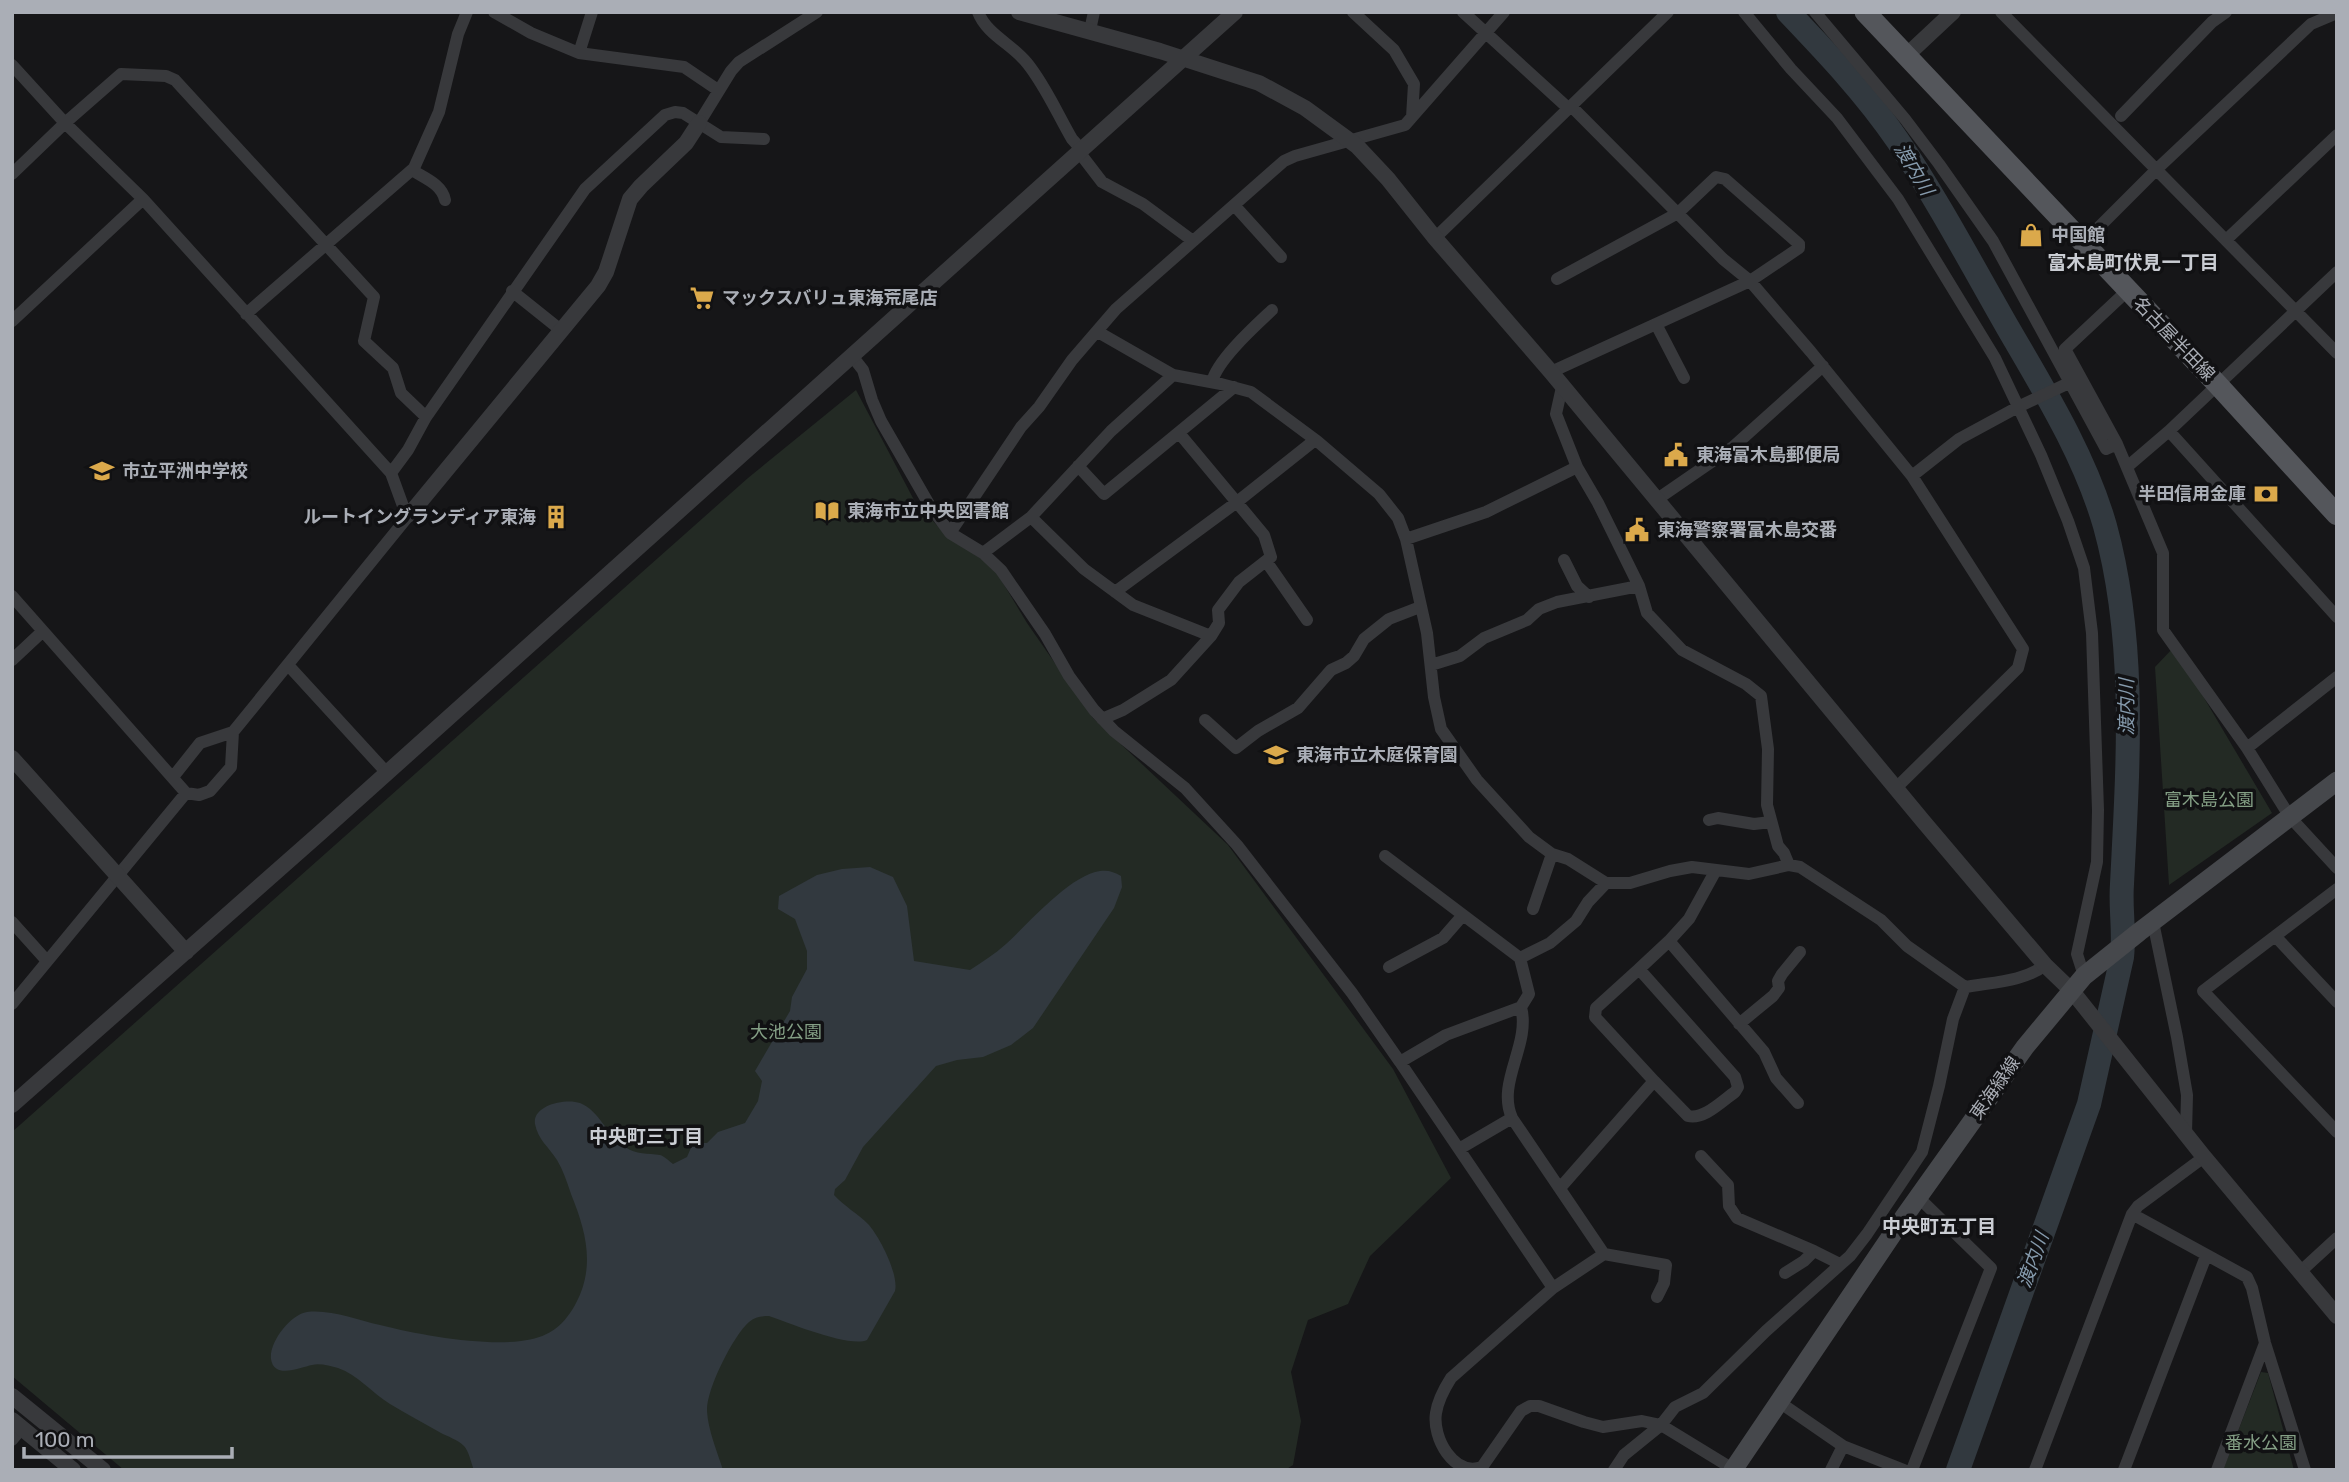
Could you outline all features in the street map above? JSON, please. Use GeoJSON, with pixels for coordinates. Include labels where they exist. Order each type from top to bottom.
{"type":"FeatureCollection","features":[{"type":"Feature","properties":{"kind":"main road","name":"名古屋半田線"},"geometry":{"type":"LineString","coordinates":[[1865,12],[2337,514]]}},
{"type":"Feature","properties":{"kind":"main road","name":"東海緑線"},"geometry":{"type":"LineString","coordinates":[[1733,1469],[2025,1047],[2078,983],[2146,927],[2337,781]]}},
{"type":"Feature","properties":{"kind":"street"},"geometry":{"type":"LineString","coordinates":[[246,314],[412,170],[439,113],[458,34],[467,12]]}},
{"type":"Feature","properties":{"kind":"street"},"geometry":{"type":"LineString","coordinates":[[494,12],[531,33],[579,53],[676,64],[691,70],[719,90]]}},
{"type":"Feature","properties":{"kind":"street"},"geometry":{"type":"LineString","coordinates":[[579,53],[592,12]]}},
{"type":"Feature","properties":{"kind":"street"},"geometry":{"type":"LineString","coordinates":[[173,777],[200,743],[233,732],[598,286],[606,272],[631,199],[686,143],[731,71],[747,55],[817,12]]}},
{"type":"Feature","properties":{"kind":"street"},"geometry":{"type":"LineString","coordinates":[[978,12],[989,29],[999,39],[1015,48],[1030,66],[1072,139],[1102,182],[1143,204],[1193,241]]}},
{"type":"Feature","properties":{"kind":"street"},"geometry":{"type":"LineString","coordinates":[[1019,12],[1228,71],[1259,83],[1305,108],[1350,140],[1388,179],[1435,238],[1551,372],[2045,965],[2078,983]]}},
{"type":"Feature","properties":{"kind":"street"},"geometry":{"type":"LineString","coordinates":[[1090,30],[1094,12]]}},
{"type":"Feature","properties":{"kind":"street"},"geometry":{"type":"LineString","coordinates":[[12,1105],[387,773],[1236,12]]}},
{"type":"Feature","properties":{"kind":"street"},"geometry":{"type":"LineString","coordinates":[[1353,12],[1394,50],[1414,84],[1412,117]]}},
{"type":"Feature","properties":{"kind":"street"},"geometry":{"type":"LineString","coordinates":[[1463,12],[1570,107],[1723,259],[1750,281],[1912,477],[2023,649],[2018,668],[1896,788]]}},
{"type":"Feature","properties":{"kind":"street"},"geometry":{"type":"LineString","coordinates":[[950,533],[1021,427],[1039,407],[1072,360],[1116,309],[1284,161],[1350,140],[1399,129],[1504,12]]}},
{"type":"Feature","properties":{"kind":"street"},"geometry":{"type":"LineString","coordinates":[[1435,238],[1668,12]]}},
{"type":"Feature","properties":{"kind":"street"},"geometry":{"type":"LineString","coordinates":[[1744,12],[1791,69],[1837,118],[1898,199],[2022,405],[2084,568],[2092,633],[2098,849],[2077,954],[2078,983],[2090,1016],[2337,1316]]}},
{"type":"Feature","properties":{"kind":"street"},"geometry":{"type":"LineString","coordinates":[[1815,12],[1940,164],[1993,241],[2106,449],[2117,444]]}},
{"type":"Feature","properties":{"kind":"street"},"geometry":{"type":"LineString","coordinates":[[1906,56],[1953,12]]}},
{"type":"Feature","properties":{"kind":"street"},"geometry":{"type":"LineString","coordinates":[[2001,12],[2337,353]]}},
{"type":"Feature","properties":{"kind":"street"},"geometry":{"type":"LineString","coordinates":[[2121,116],[2212,22],[2226,12]]}},
{"type":"Feature","properties":{"kind":"street"},"geometry":{"type":"LineString","coordinates":[[2082,244],[2157,169],[2311,24],[2335,16]]}},
{"type":"Feature","properties":{"kind":"street"},"geometry":{"type":"LineString","coordinates":[[12,65],[143,199],[391,473],[403,506],[410,514]]}},
{"type":"Feature","properties":{"kind":"street"},"geometry":{"type":"LineString","coordinates":[[12,174],[65,122],[121,74],[166,76],[175,80],[374,297],[364,341],[393,368],[401,393],[426,417]]}},
{"type":"Feature","properties":{"kind":"street"},"geometry":{"type":"LineString","coordinates":[[391,473],[408,450],[426,417],[584,189],[631,145],[665,115],[675,112],[683,113],[721,137],[764,139]]}},
{"type":"Feature","properties":{"kind":"street"},"geometry":{"type":"LineString","coordinates":[[2226,240],[2337,135]]}},
{"type":"Feature","properties":{"kind":"street"},"geometry":{"type":"LineString","coordinates":[[412,170],[439,187],[444,192],[445,200]]}},
{"type":"Feature","properties":{"kind":"street"},"geometry":{"type":"LineString","coordinates":[[1551,372],[1750,281],[1799,248],[1799,244],[1725,179],[1716,177],[1678,213],[1557,279]]}},
{"type":"Feature","properties":{"kind":"street"},"geometry":{"type":"LineString","coordinates":[[12,321],[143,199]]}},
{"type":"Feature","properties":{"kind":"street"},"geometry":{"type":"LineString","coordinates":[[1234,205],[1281,257]]}},
{"type":"Feature","properties":{"kind":"street"},"geometry":{"type":"LineString","coordinates":[[2127,467],[2169,431],[2337,272]]}},
{"type":"Feature","properties":{"kind":"street"},"geometry":{"type":"LineString","coordinates":[[512,291],[562,331]]}},
{"type":"Feature","properties":{"kind":"street"},"geometry":{"type":"LineString","coordinates":[[2127,291],[2065,349],[2117,444],[2163,553],[2163,630],[2247,748],[2290,817],[2337,868]]}},
{"type":"Feature","properties":{"kind":"street"},"geometry":{"type":"LineString","coordinates":[[1212,382],[1214,373],[1245,335],[1272,310]]}},
{"type":"Feature","properties":{"kind":"street"},"geometry":{"type":"LineString","coordinates":[[1656,324],[1684,378]]}},
{"type":"Feature","properties":{"kind":"street"},"geometry":{"type":"LineString","coordinates":[[1098,332],[1173,375],[1251,393],[1315,440],[1379,494],[1398,518],[1406,539],[1431,665],[1438,722],[1443,734],[1482,787],[1520,829],[1552,854],[1568,859],[1606,883],[1630,883],[1670,870],[1692,867],[1749,874],[1788,865],[1800,867],[1881,920],[1907,946],[1965,987],[2013,979],[2035,972],[2045,965]]}},
{"type":"Feature","properties":{"kind":"street"},"geometry":{"type":"LineString","coordinates":[[852,356],[863,370],[881,421],[930,506],[950,533],[983,553],[1001,570],[1045,634],[1069,676],[1102,719],[1185,788],[1237,845],[1352,993],[1553,1288]]}},
{"type":"Feature","properties":{"kind":"street"},"geometry":{"type":"LineString","coordinates":[[1656,500],[1733,447],[1822,366]]}},
{"type":"Feature","properties":{"kind":"street"},"geometry":{"type":"LineString","coordinates":[[983,553],[1031,517],[1111,431],[1173,375]]}},
{"type":"Feature","properties":{"kind":"street"},"geometry":{"type":"LineString","coordinates":[[1912,477],[1959,439],[2071,382]]}},
{"type":"Feature","properties":{"kind":"street"},"geometry":{"type":"LineString","coordinates":[[1077,466],[1104,494],[1234,387]]}},
{"type":"Feature","properties":{"kind":"street"},"geometry":{"type":"LineString","coordinates":[[1562,387],[1556,414],[1577,467],[1639,586],[1647,613],[1682,650],[1746,684],[1761,696],[1768,748],[1767,805],[1777,845],[1784,853],[1788,865]]}},
{"type":"Feature","properties":{"kind":"street"},"geometry":{"type":"LineString","coordinates":[[2169,431],[2337,617]]}},
{"type":"Feature","properties":{"kind":"street"},"geometry":{"type":"LineString","coordinates":[[1102,719],[1123,710],[1171,680],[1211,636],[1219,623],[1218,610],[1239,582],[1271,557],[1264,535],[1179,433]]}},
{"type":"Feature","properties":{"kind":"street"},"geometry":{"type":"LineString","coordinates":[[1115,592],[1237,502],[1315,440]]}},
{"type":"Feature","properties":{"kind":"street"},"geometry":{"type":"LineString","coordinates":[[1406,539],[1486,512],[1577,467]]}},
{"type":"Feature","properties":{"kind":"street"},"geometry":{"type":"LineString","coordinates":[[1031,517],[1084,569],[1133,605],[1211,636]]}},
{"type":"Feature","properties":{"kind":"street"},"geometry":{"type":"LineString","coordinates":[[1564,560],[1577,586],[1589,597]]}},
{"type":"Feature","properties":{"kind":"street"},"geometry":{"type":"LineString","coordinates":[[1266,561],[1307,620]]}},
{"type":"Feature","properties":{"kind":"street"},"geometry":{"type":"LineString","coordinates":[[1431,665],[1460,656],[1483,638],[1527,620],[1539,610],[1557,602],[1639,586]]}},
{"type":"Feature","properties":{"kind":"street"},"geometry":{"type":"LineString","coordinates":[[12,596],[186,793],[199,795],[210,791],[231,767],[233,732]]}},
{"type":"Feature","properties":{"kind":"street"},"geometry":{"type":"LineString","coordinates":[[1205,720],[1236,748],[1258,731],[1298,708],[1331,670],[1354,656],[1364,639],[1389,619],[1420,607]]}},
{"type":"Feature","properties":{"kind":"street"},"geometry":{"type":"LineString","coordinates":[[12,660],[43,631]]}},
{"type":"Feature","properties":{"kind":"street"},"geometry":{"type":"LineString","coordinates":[[288,665],[387,773]]}},
{"type":"Feature","properties":{"kind":"street"},"geometry":{"type":"LineString","coordinates":[[2247,748],[2337,677]]}},
{"type":"Feature","properties":{"kind":"street"},"geometry":{"type":"LineString","coordinates":[[12,758],[186,952]]}},
{"type":"Feature","properties":{"kind":"street"},"geometry":{"type":"LineString","coordinates":[[12,1004],[186,793]]}},
{"type":"Feature","properties":{"kind":"street"},"geometry":{"type":"LineString","coordinates":[[1709,820],[1718,818],[1754,824],[1771,822]]}},
{"type":"Feature","properties":{"kind":"street"},"geometry":{"type":"LineString","coordinates":[[1533,909],[1552,854]]}},
{"type":"Feature","properties":{"kind":"street"},"geometry":{"type":"LineString","coordinates":[[1385,856],[1520,958],[1529,994],[1521,1007],[1446,1035],[1399,1062]]}},
{"type":"Feature","properties":{"kind":"street"},"geometry":{"type":"LineString","coordinates":[[1639,969],[1735,1077],[1738,1087],[1701,1116],[1688,1116],[1595,1017],[1594,1012],[1596,1007],[1669,942],[1689,919],[1716,870]]}},
{"type":"Feature","properties":{"kind":"street"},"geometry":{"type":"LineString","coordinates":[[1520,958],[1550,943],[1576,920],[1606,883]]}},
{"type":"Feature","properties":{"kind":"street"},"geometry":{"type":"LineString","coordinates":[[2337,889],[2203,991],[2337,1132]]}},
{"type":"Feature","properties":{"kind":"street"},"geometry":{"type":"LineString","coordinates":[[1389,967],[1443,938],[1463,915]]}},
{"type":"Feature","properties":{"kind":"street"},"geometry":{"type":"LineString","coordinates":[[12,922],[47,961]]}},
{"type":"Feature","properties":{"kind":"street"},"geometry":{"type":"LineString","coordinates":[[2146,927],[2177,1037],[2187,1095],[2186,1133]]}},
{"type":"Feature","properties":{"kind":"street"},"geometry":{"type":"LineString","coordinates":[[2274,936],[2337,1002]]}},
{"type":"Feature","properties":{"kind":"street"},"geometry":{"type":"LineString","coordinates":[[1669,942],[1764,1052],[1776,1078],[1798,1103]]}},
{"type":"Feature","properties":{"kind":"street"},"geometry":{"type":"LineString","coordinates":[[1739,1024],[1773,996],[1779,988],[1778,981],[1782,974],[1800,952]]}},
{"type":"Feature","properties":{"kind":"street"},"geometry":{"type":"LineString","coordinates":[[1614,1470],[1624,1455],[1661,1425],[1675,1407],[1703,1393],[1840,1264],[1867,1234],[1922,1152],[1953,1019],[1965,987]]}},
{"type":"Feature","properties":{"kind":"street"},"geometry":{"type":"LineString","coordinates":[[1521,1007],[1524,1019],[1523,1034],[1507,1093],[1508,1108],[1512,1118],[1604,1254]]}},
{"type":"Feature","properties":{"kind":"street"},"geometry":{"type":"LineString","coordinates":[[1560,1188],[1654,1081]]}},
{"type":"Feature","properties":{"kind":"street"},"geometry":{"type":"LineString","coordinates":[[1459,1149],[1512,1118]]}},
{"type":"Feature","properties":{"kind":"street"},"geometry":{"type":"LineString","coordinates":[[1701,1156],[1726,1181],[1729,1206],[1737,1218],[1840,1264]]}},
{"type":"Feature","properties":{"kind":"street"},"geometry":{"type":"LineString","coordinates":[[2035,1470],[2132,1213],[2204,1157]]}},
{"type":"Feature","properties":{"kind":"street"},"geometry":{"type":"LineString","coordinates":[[1912,1470],[1991,1268],[1918,1198]]}},
{"type":"Feature","properties":{"kind":"street"},"geometry":{"type":"LineString","coordinates":[[2132,1213],[2247,1277],[2305,1470]]}},
{"type":"Feature","properties":{"kind":"street"},"geometry":{"type":"LineString","coordinates":[[2300,1272],[2337,1238]]}},
{"type":"Feature","properties":{"kind":"street"},"geometry":{"type":"LineString","coordinates":[[1785,1273],[1814,1251]]}},
{"type":"Feature","properties":{"kind":"street"},"geometry":{"type":"LineString","coordinates":[[1657,1297],[1664,1283],[1666,1265],[1604,1254],[1553,1288],[1451,1378],[1440,1396],[1435,1416],[1440,1443],[1454,1461],[1464,1467],[1482,1467],[1521,1411],[1530,1406],[1539,1406],[1604,1427],[1642,1421],[1661,1425],[1733,1469]]}},
{"type":"Feature","properties":{"kind":"street"},"geometry":{"type":"LineString","coordinates":[[2124,1470],[2206,1256]]}},
{"type":"Feature","properties":{"kind":"street"},"geometry":{"type":"LineString","coordinates":[[2217,1470],[2265,1343]]}},
{"type":"Feature","properties":{"kind":"street"},"geometry":{"type":"LineString","coordinates":[[12,1396],[103,1470]]}},
{"type":"Feature","properties":{"kind":"street"},"geometry":{"type":"LineString","coordinates":[[1779,1402],[1843,1446],[1904,1470]]}},
{"type":"Feature","properties":{"kind":"street"},"geometry":{"type":"LineString","coordinates":[[16,1430],[73,1470]]}},
{"type":"Feature","properties":{"kind":"street"},"geometry":{"type":"LineString","coordinates":[[1831,1470],[1843,1446]]}},
{"type":"Feature","properties":{"kind":"green space","name":"大池公園"},"geometry":{"type":"Polygon","coordinates":[[[856,390],[914,500],[942,531],[994,568],[1027,623],[1093,718],[1228,845],[1393,1069],[1451,1178],[1370,1256],[1348,1304],[1308,1320],[1291,1372],[1301,1421],[1293,1465],[1285,1470],[124,1470],[12,1376],[12,1132],[748,478],[856,390]]]}},
{"type":"Feature","properties":{"kind":"green space","name":"富木島公園"},"geometry":{"type":"Polygon","coordinates":[[[2174,647],[2272,813],[2169,885],[2155,667],[2174,647]]]}},
{"type":"Feature","properties":{"kind":"green space","name":"番水公園"},"geometry":{"type":"Polygon","coordinates":[[[2261,1372],[2268,1373],[2294,1470],[2223,1470],[2261,1372]]]}},
{"type":"Feature","properties":{"kind":"shaded area"},"geometry":{"type":"Polygon","coordinates":[[[870,867],[893,877],[907,906],[914,961],[970,970],[1002,948],[1050,902],[1088,874],[1114,872],[1121,876],[1122,887],[1114,908],[1033,1028],[1011,1045],[983,1057],[936,1066],[863,1147],[845,1180],[835,1189],[834,1195],[868,1224],[878,1238],[888,1256],[895,1291],[867,1340],[859,1342],[834,1338],[769,1316],[758,1317],[749,1322],[722,1364],[708,1402],[709,1426],[723,1470],[474,1470],[462,1444],[390,1404],[345,1371],[312,1365],[282,1371],[273,1365],[271,1352],[277,1337],[294,1318],[307,1312],[334,1313],[431,1336],[488,1342],[530,1340],[559,1326],[570,1313],[581,1291],[587,1263],[586,1249],[581,1222],[563,1172],[536,1130],[535,1117],[544,1108],[559,1102],[580,1103],[593,1112],[613,1137],[629,1150],[660,1155],[673,1164],[687,1157],[693,1143],[707,1143],[718,1132],[745,1123],[758,1101],[762,1081],[755,1071],[790,1011],[792,997],[807,969],[807,951],[795,919],[778,909],[779,896],[817,875],[842,869],[870,867]]]}},
{"type":"Feature","properties":{"kind":"waterway","name":"渡内川"},"geometry":{"type":"LineString","coordinates":[[1788,12],[1832,58],[1898,141],[1941,210],[2049,399],[2097,500],[2115,570],[2122,614],[2128,704],[2122,957],[2089,1104],[1958,1470]]}},
{"type":"Feature","properties":{"kind":"place","name":"中国館"},"geometry":{"type":"Point","coordinates":[2031,235]}},
{"type":"Feature","properties":{"kind":"place","name":"マックスバリュ東海荒尾店"},"geometry":{"type":"Point","coordinates":[702,298]}},
{"type":"Feature","properties":{"kind":"place","name":"東海富木島郵便局"},"geometry":{"type":"Point","coordinates":[1676,455]}},
{"type":"Feature","properties":{"kind":"place","name":"市立平洲中学校"},"geometry":{"type":"Point","coordinates":[102,471]}},
{"type":"Feature","properties":{"kind":"place","name":"半田信用金庫"},"geometry":{"type":"Point","coordinates":[2266,494]}},
{"type":"Feature","properties":{"kind":"place","name":"東海市立中央図書館"},"geometry":{"type":"Point","coordinates":[827,511]}},
{"type":"Feature","properties":{"kind":"place","name":"ルートイングランディア東海"},"geometry":{"type":"Point","coordinates":[556,517]}},
{"type":"Feature","properties":{"kind":"place","name":"東海警察署富木島交番"},"geometry":{"type":"Point","coordinates":[1637,530]}},
{"type":"Feature","properties":{"kind":"place","name":"東海市立木庭保育園"},"geometry":{"type":"Point","coordinates":[1276,755]}},
{"type":"Feature","properties":{"kind":"district","name":"富木島町伏見一丁目"},"geometry":{"type":"Point","coordinates":[2133,262]}},
{"type":"Feature","properties":{"kind":"district","name":"中央町三丁目"},"geometry":{"type":"Point","coordinates":[646,1136]}},
{"type":"Feature","properties":{"kind":"district","name":"中央町五丁目"},"geometry":{"type":"Point","coordinates":[1939,1226]}}]}
